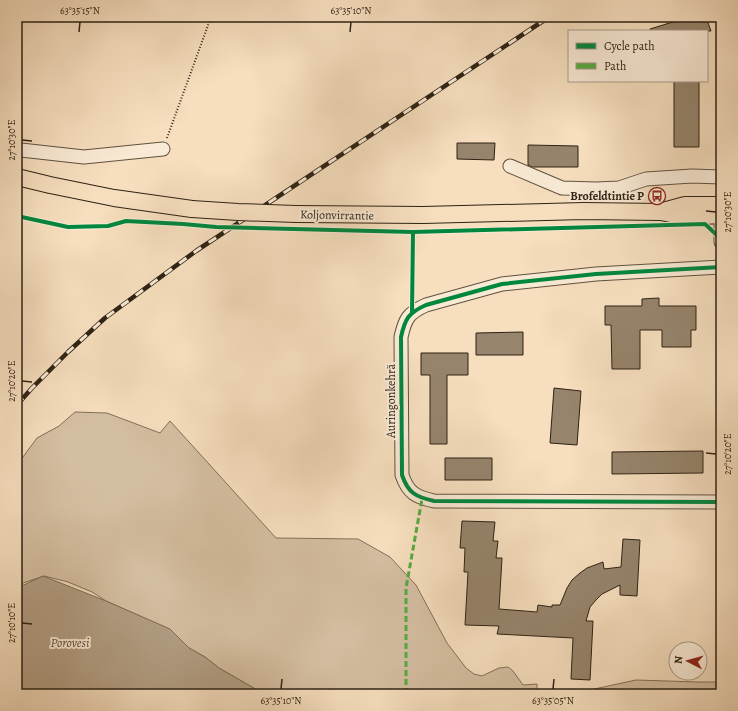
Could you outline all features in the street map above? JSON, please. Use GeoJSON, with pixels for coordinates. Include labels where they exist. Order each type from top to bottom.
{"type":"FeatureCollection","features":[{"type":"Feature","properties":{"kind":"main road","name":"Koljonvirrantie"},"geometry":{"type":"LineString","coordinates":[[17,177],[114,198],[192,209],[238,212],[423,216],[584,211],[661,212],[685,217],[721,215]]}},
{"type":"Feature","properties":{"kind":"main road","name":"Koljonvirrantie"},"geometry":{"type":"LineString","coordinates":[[661,212],[685,206],[721,204]]}},
{"type":"Feature","properties":{"kind":"street"},"geometry":{"type":"LineString","coordinates":[[17,148],[21,150],[84,157],[163,149]]}},
{"type":"Feature","properties":{"kind":"street"},"geometry":{"type":"LineString","coordinates":[[510,166],[562,188],[619,188],[646,179],[692,176],[721,177]]}},
{"type":"Feature","properties":{"kind":"street"},"geometry":{"type":"LineString","coordinates":[[721,204],[721,242]]}},
{"type":"Feature","properties":{"kind":"street","name":"Auringonkehrä"},"geometry":{"type":"LineString","coordinates":[[721,267],[596,274],[502,284],[426,305],[417,309],[409,316],[404,325],[401,337],[402,475],[405,485],[422,499],[434,501],[721,502]]}},
{"type":"Feature","properties":{"kind":"path"},"geometry":{"type":"LineString","coordinates":[[163,149],[211,17]]}},
{"type":"Feature","properties":{"kind":"shaded area"},"geometry":{"type":"Polygon","coordinates":[[[75,412],[107,413],[160,433],[170,421],[276,538],[358,539],[390,557],[416,585],[447,643],[466,668],[474,674],[482,676],[499,668],[508,667],[513,671],[523,685],[537,684],[537,694],[264,694],[219,668],[205,657],[189,648],[169,629],[106,601],[92,592],[68,582],[44,576],[17,585],[17,465],[37,438],[59,426],[75,412]]]}},
{"type":"Feature","properties":{"kind":"shaded area"},"geometry":{"type":"Polygon","coordinates":[[[636,680],[721,682],[721,694],[571,694],[636,680]]]}},
{"type":"Feature","properties":{"kind":"water","name":"Porovesi"},"geometry":{"type":"Polygon","coordinates":[[[43,576],[170,629],[189,648],[205,657],[219,668],[264,694],[17,694],[17,588],[43,576]]]}},
{"type":"Feature","properties":{"kind":"building"},"geometry":{"type":"Polygon","coordinates":[[[689,17],[706,17],[711,31],[650,30],[689,17]]]}},
{"type":"Feature","properties":{"kind":"building"},"geometry":{"type":"Polygon","coordinates":[[[674,82],[699,82],[699,147],[674,147],[674,82]]]}},
{"type":"Feature","properties":{"kind":"building"},"geometry":{"type":"Polygon","coordinates":[[[457,143],[495,143],[494,160],[457,159],[457,143]]]}},
{"type":"Feature","properties":{"kind":"building"},"geometry":{"type":"Polygon","coordinates":[[[528,145],[578,146],[578,167],[532,167],[528,165],[528,145]]]}},
{"type":"Feature","properties":{"kind":"building"},"geometry":{"type":"Polygon","coordinates":[[[659,298],[659,306],[696,306],[696,330],[691,330],[691,347],[662,347],[662,330],[640,330],[640,369],[612,369],[611,325],[605,325],[605,306],[642,306],[642,299],[659,298]]]}},
{"type":"Feature","properties":{"kind":"building"},"geometry":{"type":"Polygon","coordinates":[[[523,332],[523,355],[476,355],[476,333],[523,332]]]}},
{"type":"Feature","properties":{"kind":"building"},"geometry":{"type":"Polygon","coordinates":[[[421,353],[468,353],[468,375],[447,375],[447,444],[430,444],[430,375],[421,375],[421,353]]]}},
{"type":"Feature","properties":{"kind":"building"},"geometry":{"type":"Polygon","coordinates":[[[554,388],[581,391],[577,445],[550,443],[554,388]]]}},
{"type":"Feature","properties":{"kind":"building"},"geometry":{"type":"Polygon","coordinates":[[[703,451],[703,473],[612,474],[612,452],[703,451]]]}},
{"type":"Feature","properties":{"kind":"building"},"geometry":{"type":"Polygon","coordinates":[[[445,458],[492,458],[492,480],[445,480],[445,458]]]}},
{"type":"Feature","properties":{"kind":"building"},"geometry":{"type":"Polygon","coordinates":[[[462,521],[495,522],[493,541],[498,541],[496,558],[502,558],[499,609],[537,612],[538,605],[552,607],[552,605],[560,605],[572,580],[580,573],[587,568],[603,562],[604,569],[621,567],[623,539],[640,540],[637,596],[620,595],[620,585],[602,594],[590,607],[586,621],[593,621],[590,680],[571,679],[573,638],[497,634],[499,626],[465,625],[468,572],[464,572],[465,548],[460,548],[462,521]]]}},
{"type":"Feature","properties":{"kind":"railway"},"geometry":{"type":"LineString","coordinates":[[17,405],[68,352],[105,318],[196,251],[549,17]]}},
{"type":"Feature","properties":{"kind":"marked path"},"geometry":{"type":"LineString","coordinates":[[406,694],[406,588],[422,499]]}},
{"type":"Feature","properties":{"kind":"cycle path"},"geometry":{"type":"LineString","coordinates":[[17,216],[68,227],[108,226],[126,221],[216,227],[413,232],[705,224],[721,239]]}},
{"type":"Feature","properties":{"kind":"cycle path"},"geometry":{"type":"LineString","coordinates":[[412,313],[413,232]]}},
{"type":"Feature","properties":{"kind":"cycle path"},"geometry":{"type":"LineString","coordinates":[[721,267],[596,274],[502,284],[420,308],[408,317],[401,337],[402,475],[410,490],[418,496],[434,501],[721,502]]}},
{"type":"Feature","properties":{"kind":"place","name":"Brofeldtintie P"},"geometry":{"type":"Point","coordinates":[657,196]}}]}
